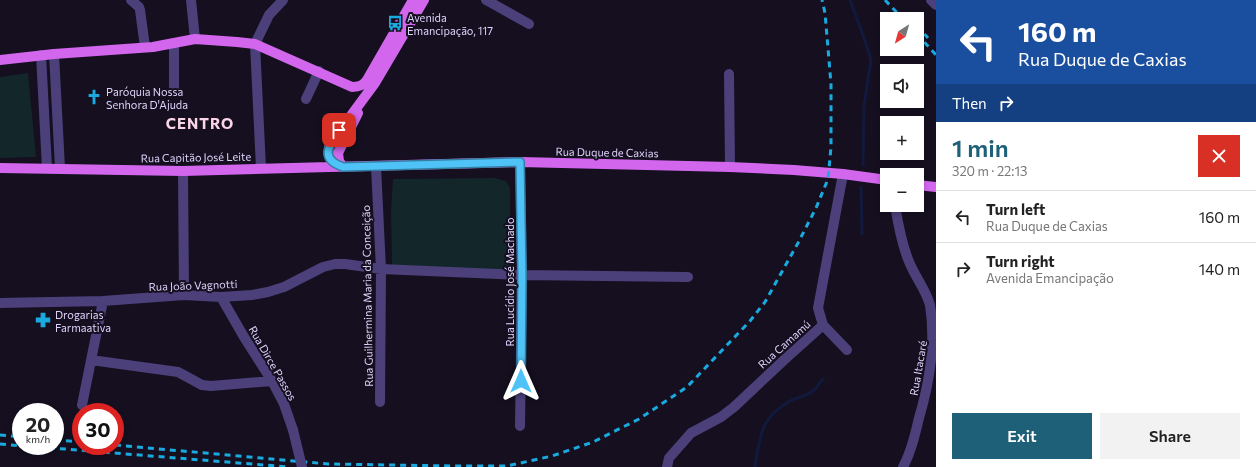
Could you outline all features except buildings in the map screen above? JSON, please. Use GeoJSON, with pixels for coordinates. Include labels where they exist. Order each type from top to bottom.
{"type":"FeatureCollection","features":[{"type":"Feature","properties":{"kind":"main road"},"geometry":{"type":"LineString","coordinates":[[0,60],[41,55],[145,47],[195,39],[237,42],[255,44],[352,87],[361,86],[367,80],[413,0]]}},
{"type":"Feature","properties":{"kind":"main road"},"geometry":{"type":"LineString","coordinates":[[343,167],[339,162],[338,153],[365,97],[424,0]]}},
{"type":"Feature","properties":{"kind":"main road"},"geometry":{"type":"LineString","coordinates":[[339,130],[356,95],[352,87]]}},
{"type":"Feature","properties":{"kind":"main road"},"geometry":{"type":"LineString","coordinates":[[314,168],[329,159],[328,150],[330,144],[365,97]]}},
{"type":"Feature","properties":{"kind":"main road","name":"Rua Duque de Caxias"},"geometry":{"type":"LineString","coordinates":[[329,159],[336,165],[343,167],[520,162],[730,167],[843,174],[880,179]]}},
{"type":"Feature","properties":{"kind":"main road","name":"Rua Capitão José Leite"},"geometry":{"type":"LineString","coordinates":[[0,168],[183,171],[343,167]]}},
{"type":"Feature","properties":{"kind":"main road"},"geometry":{"type":"LineString","coordinates":[[924,186],[936,187]]}},
{"type":"Feature","properties":{"kind":"street"},"geometry":{"type":"LineString","coordinates":[[131,0],[139,7],[140,10],[145,47]]}},
{"type":"Feature","properties":{"kind":"street"},"geometry":{"type":"LineString","coordinates":[[191,0],[195,39]]}},
{"type":"Feature","properties":{"kind":"street"},"geometry":{"type":"LineString","coordinates":[[261,168],[255,44],[269,15],[283,0]]}},
{"type":"Feature","properties":{"kind":"street"},"geometry":{"type":"LineString","coordinates":[[486,0],[529,24]]}},
{"type":"Feature","properties":{"kind":"street"},"geometry":{"type":"LineString","coordinates":[[931,0],[936,5]]}},
{"type":"Feature","properties":{"kind":"street"},"geometry":{"type":"LineString","coordinates":[[174,43],[174,90]]}},
{"type":"Feature","properties":{"kind":"street"},"geometry":{"type":"LineString","coordinates":[[54,54],[60,168]]}},
{"type":"Feature","properties":{"kind":"street"},"geometry":{"type":"LineString","coordinates":[[41,55],[47,168]]}},
{"type":"Feature","properties":{"kind":"street"},"geometry":{"type":"LineString","coordinates":[[306,99],[319,72]]}},
{"type":"Feature","properties":{"kind":"street"},"geometry":{"type":"LineString","coordinates":[[729,74],[730,167]]}},
{"type":"Feature","properties":{"kind":"street","name":"Rua Lucídio José Machado"},"geometry":{"type":"LineString","coordinates":[[520,162],[522,275],[520,426]]}},
{"type":"Feature","properties":{"kind":"street","name":"Rua Guilhermina Maria da Conceição"},"geometry":{"type":"LineString","coordinates":[[376,167],[381,269],[380,402]]}},
{"type":"Feature","properties":{"kind":"street"},"geometry":{"type":"LineString","coordinates":[[183,171],[184,295]]}},
{"type":"Feature","properties":{"kind":"street","name":"Rua Camamú"},"geometry":{"type":"LineString","coordinates":[[667,467],[669,458],[691,433],[721,417],[734,407],[823,325],[818,308],[843,174]]}},
{"type":"Feature","properties":{"kind":"street","name":"Rua Itacaré"},"geometry":{"type":"LineString","coordinates":[[896,212],[900,232],[909,262],[930,303],[934,318],[935,338],[931,396],[903,467]]}},
{"type":"Feature","properties":{"kind":"street","name":"Rua João Vagnotti"},"geometry":{"type":"LineString","coordinates":[[0,303],[103,301],[184,295],[221,297],[252,295],[284,287],[323,267],[335,264],[381,269],[522,275],[688,277]]}},
{"type":"Feature","properties":{"kind":"street","name":"Rua Dirce Passos"},"geometry":{"type":"LineString","coordinates":[[221,297],[272,381],[284,404],[294,430],[302,467]]}},
{"type":"Feature","properties":{"kind":"street"},"geometry":{"type":"LineString","coordinates":[[82,403],[103,301]]}},
{"type":"Feature","properties":{"kind":"street"},"geometry":{"type":"LineString","coordinates":[[823,325],[846,350]]}},
{"type":"Feature","properties":{"kind":"street"},"geometry":{"type":"LineString","coordinates":[[91,360],[178,372],[202,385],[211,386],[272,381]]}},
{"type":"Feature","properties":{"kind":"green space"},"geometry":{"type":"Polygon","coordinates":[[[28,73],[36,157],[0,158],[0,77],[28,73]]]}},
{"type":"Feature","properties":{"kind":"green space"},"geometry":{"type":"Polygon","coordinates":[[[495,178],[506,181],[510,188],[510,271],[392,265],[391,212],[393,179],[495,178]]]}},
{"type":"Feature","properties":{"kind":"waterway"},"geometry":{"type":"LineString","coordinates":[[850,0],[871,60],[864,106],[863,165]]}},
{"type":"Feature","properties":{"kind":"waterway"},"geometry":{"type":"LineString","coordinates":[[861,187],[862,234]]}},
{"type":"Feature","properties":{"kind":"waterway"},"geometry":{"type":"LineString","coordinates":[[755,467],[760,437],[767,421],[780,407],[813,391],[823,379]]}},
{"type":"Feature","properties":{"kind":"railway"},"geometry":{"type":"LineString","coordinates":[[124,446],[328,464],[507,466],[552,456],[593,442],[639,419],[687,387],[750,321],[765,302],[816,208],[828,179],[831,147],[831,84],[825,13],[822,0]]}},
{"type":"Feature","properties":{"kind":"railway"},"geometry":{"type":"LineString","coordinates":[[885,0],[896,12]]}},
{"type":"Feature","properties":{"kind":"railway"},"geometry":{"type":"LineString","coordinates":[[924,34],[928,38]]}},
{"type":"Feature","properties":{"kind":"railway"},"geometry":{"type":"LineString","coordinates":[[924,42],[936,55]]}},
{"type":"Feature","properties":{"kind":"railway"},"geometry":{"type":"LineString","coordinates":[[0,435],[12,436]]}},
{"type":"Feature","properties":{"kind":"railway"},"geometry":{"type":"LineString","coordinates":[[64,441],[72,441]]}},
{"type":"Feature","properties":{"kind":"railway"},"geometry":{"type":"LineString","coordinates":[[0,444],[12,445]]}},
{"type":"Feature","properties":{"kind":"railway"},"geometry":{"type":"LineString","coordinates":[[64,449],[289,467]]}},
{"type":"Feature","properties":{"kind":"place","name":"Avenida Emancipação, 117"},"geometry":{"type":"Point","coordinates":[395,23]}},
{"type":"Feature","properties":{"kind":"place","name":"Paróquia Nossa Senhora D'Ajuda"},"geometry":{"type":"Point","coordinates":[94,97]}},
{"type":"Feature","properties":{"kind":"place","name":"Drogarias Farmaativa"},"geometry":{"type":"Point","coordinates":[43,320]}},
{"type":"Feature","properties":{"kind":"district","name":"CENTRO"},"geometry":{"type":"Point","coordinates":[200,123]}},
{"type":"Feature","properties":{"kind":"route"},"geometry":{"type":"LineString","coordinates":[[339,130],[330,144],[328,154],[329,159],[332,162],[343,167],[520,162],[522,275],[521,381]]}}]}
